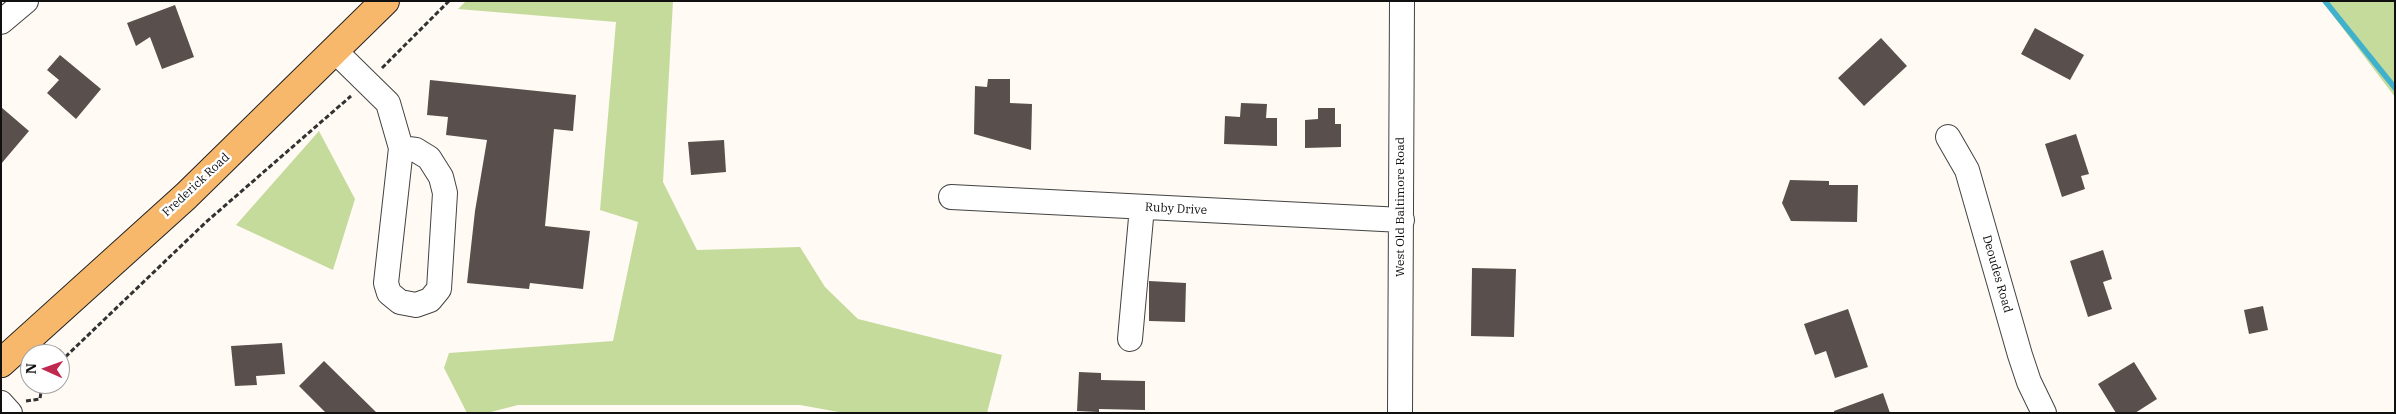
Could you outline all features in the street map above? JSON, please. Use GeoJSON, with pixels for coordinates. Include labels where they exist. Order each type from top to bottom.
{"type":"FeatureCollection","features":[{"type":"Feature","properties":{"kind":"main road","name":"Frederick Road"},"geometry":{"type":"LineString","coordinates":[[1,363],[186,196],[385,1]]}},
{"type":"Feature","properties":{"kind":"street"},"geometry":{"type":"LineString","coordinates":[[1,22],[26,1]]}},
{"type":"Feature","properties":{"kind":"street","name":"West Old Baltimore Road"},"geometry":{"type":"LineString","coordinates":[[1400,413],[1402,1]]}},
{"type":"Feature","properties":{"kind":"street"},"geometry":{"type":"LineString","coordinates":[[335,51],[388,104],[402,148],[386,283],[389,293],[400,302],[416,305],[430,300],[439,289],[445,193],[441,177],[429,158],[416,150],[402,148]]}},
{"type":"Feature","properties":{"kind":"street","name":"Deoudes Road"},"geometry":{"type":"LineString","coordinates":[[1948,137],[1967,170],[2020,355],[2029,382],[2044,413]]}},
{"type":"Feature","properties":{"kind":"street","name":"Ruby Drive"},"geometry":{"type":"LineString","coordinates":[[951,197],[1402,220]]}},
{"type":"Feature","properties":{"kind":"street"},"geometry":{"type":"LineString","coordinates":[[1130,339],[1142,207]]}},
{"type":"Feature","properties":{"kind":"path"},"geometry":{"type":"LineString","coordinates":[[70,352],[205,224],[367,82],[449,1]]}},
{"type":"Feature","properties":{"kind":"path"},"geometry":{"type":"LineString","coordinates":[[11,408],[26,401],[40,399],[41,394]]}},
{"type":"Feature","properties":{"kind":"green space"},"geometry":{"type":"Polygon","coordinates":[[[466,1],[673,1],[663,182],[697,250],[800,247],[825,287],[858,319],[1002,355],[987,413],[844,413],[800,405],[518,405],[487,413],[467,413],[444,368],[449,353],[613,341],[638,222],[600,210],[616,22],[458,9],[466,1]]]}},
{"type":"Feature","properties":{"kind":"green space"},"geometry":{"type":"Polygon","coordinates":[[[2322,1],[2395,1],[2395,97],[2322,1]]]}},
{"type":"Feature","properties":{"kind":"green space"},"geometry":{"type":"Polygon","coordinates":[[[319,131],[355,199],[333,270],[236,225],[319,131]]]}},
{"type":"Feature","properties":{"kind":"building"},"geometry":{"type":"Polygon","coordinates":[[[175,5],[194,57],[162,69],[150,37],[136,46],[127,23],[175,5]]]}},
{"type":"Feature","properties":{"kind":"building"},"geometry":{"type":"Polygon","coordinates":[[[2035,28],[2084,55],[2070,80],[2021,54],[2035,28]]]}},
{"type":"Feature","properties":{"kind":"building"},"geometry":{"type":"Polygon","coordinates":[[[1881,38],[1907,66],[1864,106],[1838,78],[1881,38]]]}},
{"type":"Feature","properties":{"kind":"building"},"geometry":{"type":"Polygon","coordinates":[[[60,55],[101,89],[76,119],[47,93],[59,80],[47,70],[60,55]]]}},
{"type":"Feature","properties":{"kind":"building"},"geometry":{"type":"Polygon","coordinates":[[[988,79],[1010,79],[1010,103],[1032,104],[1031,150],[974,134],[975,86],[987,87],[988,79]]]}},
{"type":"Feature","properties":{"kind":"building"},"geometry":{"type":"Polygon","coordinates":[[[430,80],[576,95],[573,131],[554,129],[545,226],[590,231],[583,289],[530,283],[529,289],[467,283],[475,211],[487,140],[446,135],[448,117],[427,115],[430,80]]]}},
{"type":"Feature","properties":{"kind":"building"},"geometry":{"type":"Polygon","coordinates":[[[1241,103],[1267,104],[1266,118],[1277,118],[1277,146],[1224,144],[1225,116],[1240,117],[1241,103]]]}},
{"type":"Feature","properties":{"kind":"building"},"geometry":{"type":"Polygon","coordinates":[[[1,107],[29,131],[1,164],[1,107]]]}},
{"type":"Feature","properties":{"kind":"building"},"geometry":{"type":"Polygon","coordinates":[[[1318,108],[1335,108],[1335,124],[1341,124],[1341,147],[1305,148],[1305,120],[1318,119],[1318,108]]]}},
{"type":"Feature","properties":{"kind":"building"},"geometry":{"type":"Polygon","coordinates":[[[2076,134],[2089,174],[2081,176],[2085,189],[2062,197],[2045,144],[2076,134]]]}},
{"type":"Feature","properties":{"kind":"building"},"geometry":{"type":"Polygon","coordinates":[[[724,140],[726,172],[691,175],[688,142],[724,140]]]}},
{"type":"Feature","properties":{"kind":"building"},"geometry":{"type":"Polygon","coordinates":[[[1790,180],[1829,181],[1829,185],[1858,185],[1857,222],[1791,221],[1782,203],[1790,180]]]}},
{"type":"Feature","properties":{"kind":"building"},"geometry":{"type":"Polygon","coordinates":[[[2103,250],[2112,279],[2103,282],[2112,309],[2088,317],[2070,261],[2103,250]]]}},
{"type":"Feature","properties":{"kind":"building"},"geometry":{"type":"Polygon","coordinates":[[[1472,268],[1516,269],[1514,337],[1471,336],[1472,268]]]}},
{"type":"Feature","properties":{"kind":"building"},"geometry":{"type":"Polygon","coordinates":[[[1149,281],[1186,283],[1185,322],[1149,321],[1149,281]]]}},
{"type":"Feature","properties":{"kind":"building"},"geometry":{"type":"Polygon","coordinates":[[[2263,306],[2268,330],[2249,334],[2244,310],[2263,306]]]}},
{"type":"Feature","properties":{"kind":"building"},"geometry":{"type":"Polygon","coordinates":[[[1848,309],[1868,367],[1835,378],[1826,351],[1815,355],[1804,324],[1848,309]]]}},
{"type":"Feature","properties":{"kind":"building"},"geometry":{"type":"Polygon","coordinates":[[[282,343],[285,374],[256,376],[257,385],[235,386],[231,346],[282,343]]]}},
{"type":"Feature","properties":{"kind":"building"},"geometry":{"type":"Polygon","coordinates":[[[324,361],[377,413],[326,413],[299,386],[324,361]]]}},
{"type":"Feature","properties":{"kind":"building"},"geometry":{"type":"Polygon","coordinates":[[[2134,362],[2157,399],[2135,413],[2116,413],[2098,384],[2134,362]]]}},
{"type":"Feature","properties":{"kind":"building"},"geometry":{"type":"Polygon","coordinates":[[[1079,372],[1101,373],[1101,380],[1145,381],[1145,410],[1099,409],[1099,412],[1077,411],[1079,372]]]}},
{"type":"Feature","properties":{"kind":"building"},"geometry":{"type":"Polygon","coordinates":[[[1883,393],[1890,413],[1834,413],[1834,411],[1883,393]]]}},
{"type":"Feature","properties":{"kind":"waterway"},"geometry":{"type":"LineString","coordinates":[[2325,1],[2395,88]]}}]}
